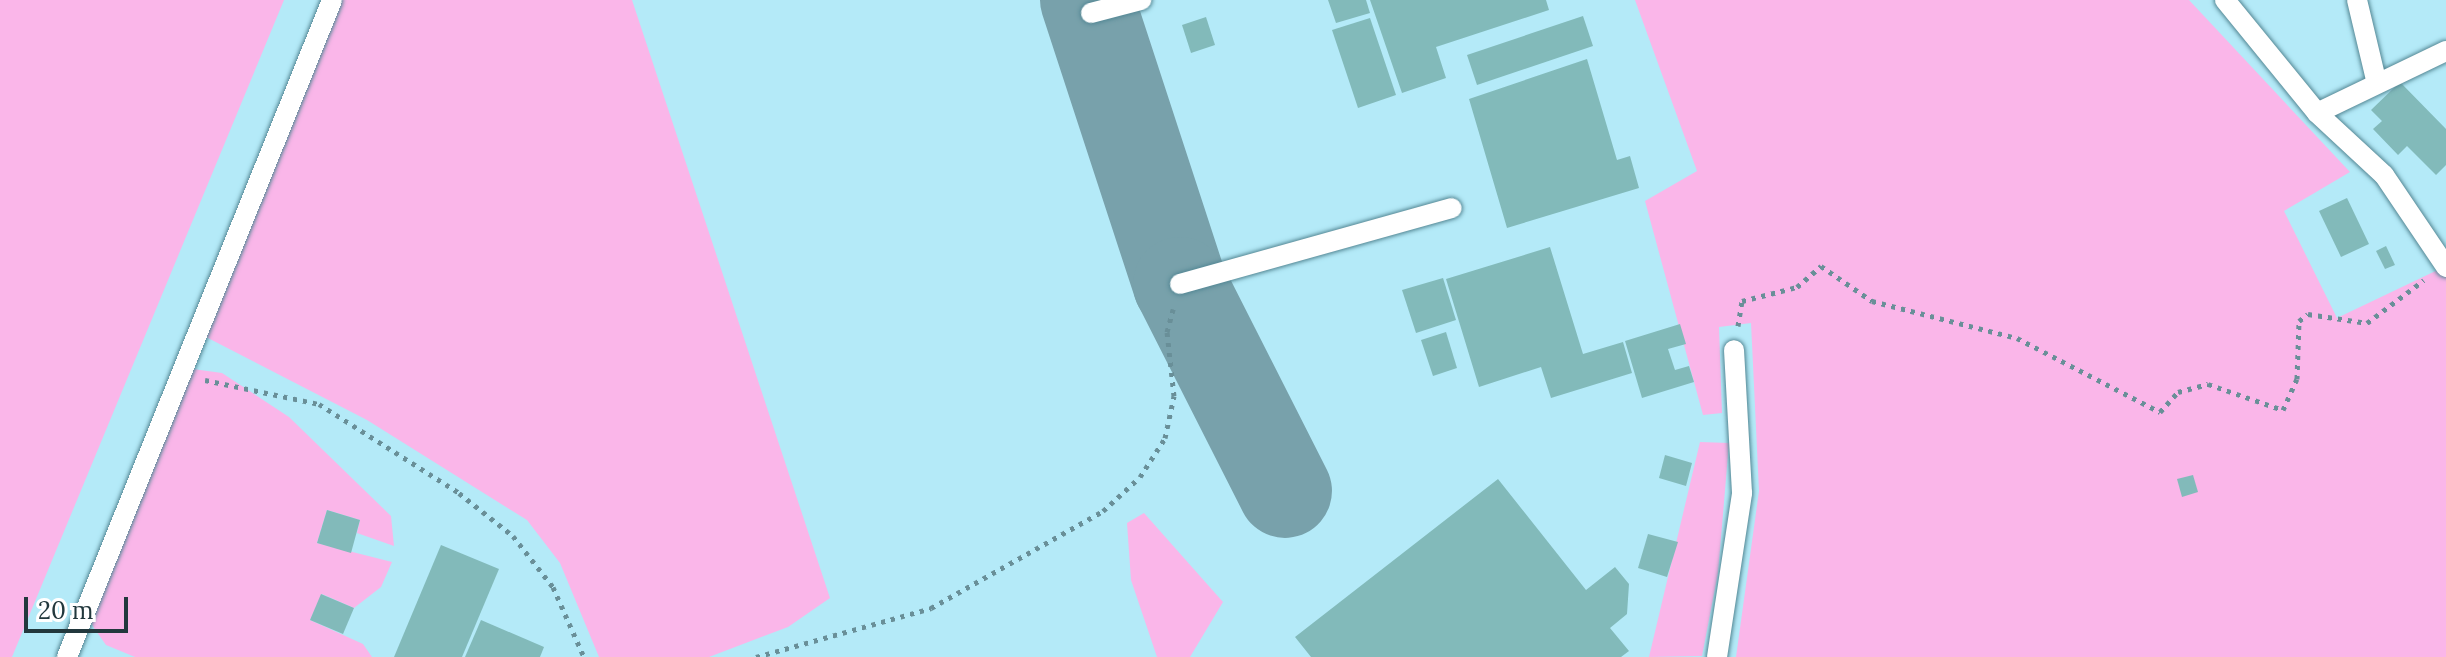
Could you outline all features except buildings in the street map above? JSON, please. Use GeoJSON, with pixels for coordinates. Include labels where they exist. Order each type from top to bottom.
{"type":"FeatureCollection","features":[{"type":"Feature","properties":{"kind":"lane"},"geometry":{"type":"LineString","coordinates":[[67,657],[332,0]]}},
{"type":"Feature","properties":{"kind":"lane"},"geometry":{"type":"LineString","coordinates":[[1091,13],[1141,0]]}},
{"type":"Feature","properties":{"kind":"lane"},"geometry":{"type":"LineString","coordinates":[[2225,0],[2317,113],[2384,175],[2445,266]]}},
{"type":"Feature","properties":{"kind":"lane"},"geometry":{"type":"LineString","coordinates":[[2357,0],[2376,80]]}},
{"type":"Feature","properties":{"kind":"lane"},"geometry":{"type":"LineString","coordinates":[[2317,113],[2376,80],[2446,51]]}},
{"type":"Feature","properties":{"kind":"lane"},"geometry":{"type":"LineString","coordinates":[[1180,284],[1452,208]]}},
{"type":"Feature","properties":{"kind":"lane"},"geometry":{"type":"LineString","coordinates":[[1717,657],[1742,493],[1734,350]]}},
{"type":"Feature","properties":{"kind":"path"},"geometry":{"type":"LineString","coordinates":[[1734,350],[1742,301],[1797,287],[1821,266],[1872,301],[2017,338],[2160,412],[2178,392],[2208,384],[2283,410],[2297,379],[2299,321],[2308,314],[2367,323],[2445,266]]}},
{"type":"Feature","properties":{"kind":"path"},"geometry":{"type":"LineString","coordinates":[[756,657],[931,608],[1103,511],[1140,477],[1165,438],[1174,396],[1167,332],[1180,284]]}},
{"type":"Feature","properties":{"kind":"path"},"geometry":{"type":"LineString","coordinates":[[181,375],[319,404],[459,493],[513,536],[553,587],[584,657]]}},
{"type":"Feature","properties":{"kind":"shaded area"},"geometry":{"type":"Polygon","coordinates":[[[0,0],[284,0],[12,657],[0,657],[0,0]]]}},
{"type":"Feature","properties":{"kind":"shaded area"},"geometry":{"type":"Polygon","coordinates":[[[324,0],[632,0],[830,598],[788,627],[709,657],[599,657],[560,563],[527,520],[367,420],[206,337],[324,0]]]}},
{"type":"Feature","properties":{"kind":"shaded area"},"geometry":{"type":"Polygon","coordinates":[[[1635,0],[2189,0],[2350,172],[2284,211],[2337,318],[2446,266],[2446,657],[1736,657],[1759,491],[1751,323],[1719,327],[1722,413],[1703,415],[1645,201],[1697,171],[1635,0]]]}},
{"type":"Feature","properties":{"kind":"shaded area"},"geometry":{"type":"Polygon","coordinates":[[[193,369],[222,373],[289,417],[391,516],[394,546],[357,533],[360,520],[327,510],[317,543],[392,562],[381,587],[354,608],[322,594],[310,620],[363,644],[372,657],[135,657],[106,645],[94,628],[88,617],[193,369]]]}},
{"type":"Feature","properties":{"kind":"shaded area"},"geometry":{"type":"Polygon","coordinates":[[[1700,442],[1729,443],[1718,573],[1702,656],[1649,657],[1700,442]]]}},
{"type":"Feature","properties":{"kind":"shaded area"},"geometry":{"type":"Polygon","coordinates":[[[1144,513],[1223,602],[1190,657],[1157,657],[1131,580],[1127,523],[1144,513]]]}},
{"type":"Feature","properties":{"kind":"taxiway"},"geometry":{"type":"LineString","coordinates":[[1087,0],[1180,284],[1285,491]]}}]}
